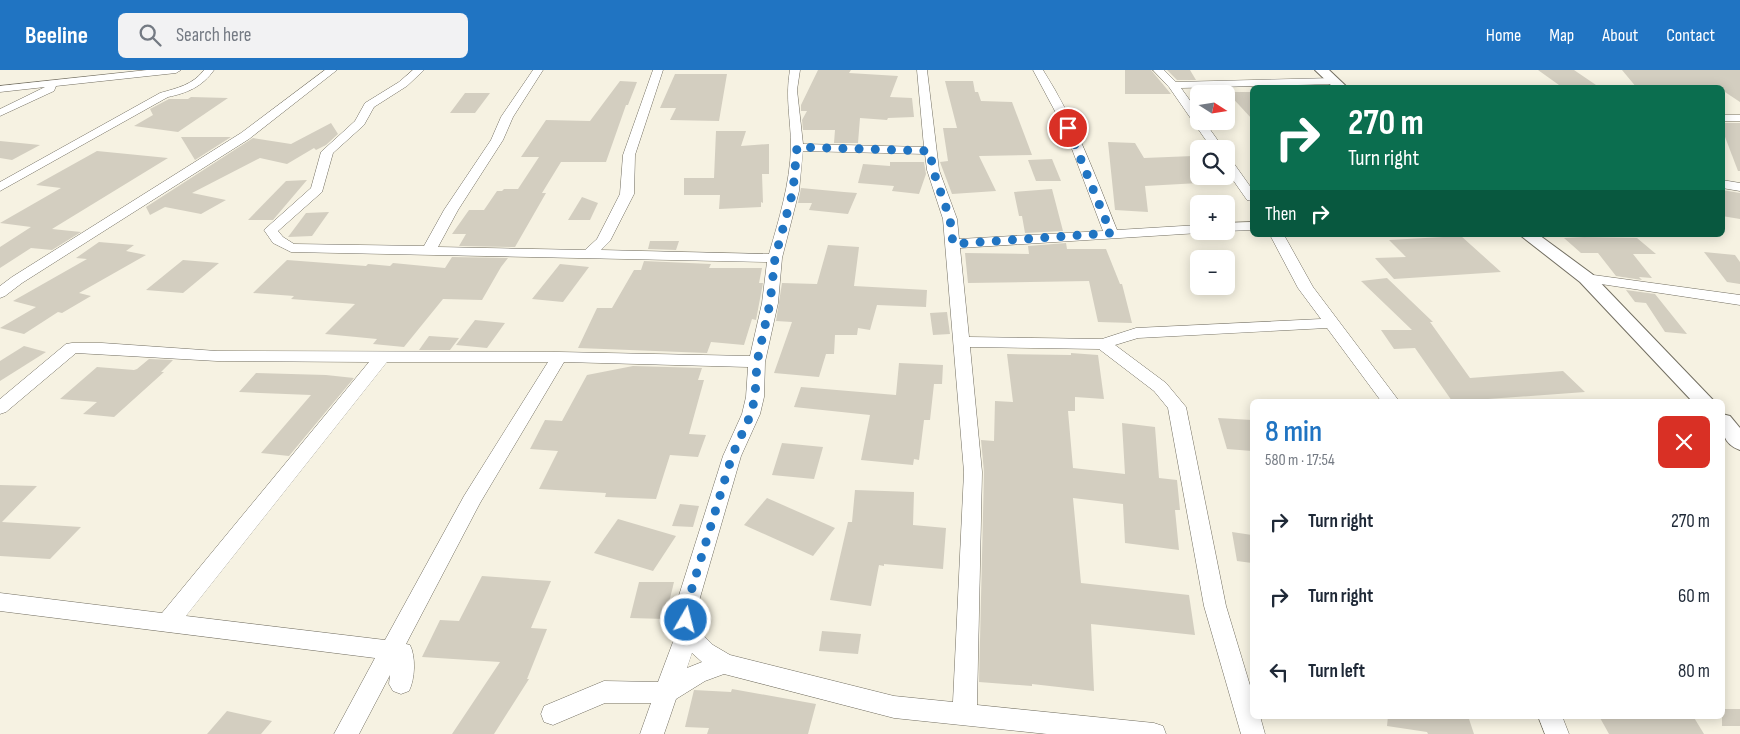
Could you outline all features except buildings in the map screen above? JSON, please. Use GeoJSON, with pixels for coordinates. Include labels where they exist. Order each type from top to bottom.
{"type":"FeatureCollection","features":[{"type":"Feature","properties":{"kind":"street"},"geometry":{"type":"LineString","coordinates":[[49,85],[84,70]]}},
{"type":"Feature","properties":{"kind":"street"},"geometry":{"type":"LineString","coordinates":[[0,89],[176,70]]}},
{"type":"Feature","properties":{"kind":"street"},"geometry":{"type":"LineString","coordinates":[[0,187],[164,95],[181,92],[202,81],[209,70]]}},
{"type":"Feature","properties":{"kind":"street"},"geometry":{"type":"LineString","coordinates":[[0,293],[245,136],[332,70]]}},
{"type":"Feature","properties":{"kind":"street"},"geometry":{"type":"LineString","coordinates":[[419,70],[403,84],[369,104],[360,123],[327,152],[317,190],[271,230],[278,240],[291,248],[430,249],[775,258]]}},
{"type":"Feature","properties":{"kind":"street"},"geometry":{"type":"LineString","coordinates":[[430,249],[451,210],[497,140],[507,117],[538,70]]}},
{"type":"Feature","properties":{"kind":"street"},"geometry":{"type":"LineString","coordinates":[[588,254],[603,241],[627,194],[629,155],[658,70]]}},
{"type":"Feature","properties":{"kind":"street"},"geometry":{"type":"LineString","coordinates":[[652,734],[687,634],[686,608],[732,456],[751,414],[755,397],[757,362],[770,303],[775,258],[793,191],[797,147],[792,90],[795,70]]}},
{"type":"Feature","properties":{"kind":"street"},"geometry":{"type":"LineString","coordinates":[[922,70],[933,170],[950,219],[973,472],[965,714]]}},
{"type":"Feature","properties":{"kind":"street"},"geometry":{"type":"LineString","coordinates":[[1038,70],[1049,86],[1068,128],[1111,233]]}},
{"type":"Feature","properties":{"kind":"street"},"geometry":{"type":"LineString","coordinates":[[1158,70],[1173,85],[1212,140]]}},
{"type":"Feature","properties":{"kind":"street"},"geometry":{"type":"LineString","coordinates":[[1321,70],[1338,84]]}},
{"type":"Feature","properties":{"kind":"street"},"geometry":{"type":"LineString","coordinates":[[1173,85],[1338,84]]}},
{"type":"Feature","properties":{"kind":"street"},"geometry":{"type":"LineString","coordinates":[[0,113],[50,89],[49,85]]}},
{"type":"Feature","properties":{"kind":"street"},"geometry":{"type":"LineString","coordinates":[[1725,118],[1740,118]]}},
{"type":"Feature","properties":{"kind":"street"},"geometry":{"type":"LineString","coordinates":[[797,147],[930,151]]}},
{"type":"Feature","properties":{"kind":"street"},"geometry":{"type":"LineString","coordinates":[[1235,173],[1250,194]]}},
{"type":"Feature","properties":{"kind":"street"},"geometry":{"type":"LineString","coordinates":[[1725,185],[1740,188]]}},
{"type":"Feature","properties":{"kind":"street"},"geometry":{"type":"LineString","coordinates":[[1235,227],[1250,226]]}},
{"type":"Feature","properties":{"kind":"street"},"geometry":{"type":"LineString","coordinates":[[953,244],[1190,229]]}},
{"type":"Feature","properties":{"kind":"street"},"geometry":{"type":"LineString","coordinates":[[1278,237],[1306,288],[1388,399]]}},
{"type":"Feature","properties":{"kind":"street"},"geometry":{"type":"LineString","coordinates":[[1531,237],[1586,278],[1702,399]]}},
{"type":"Feature","properties":{"kind":"street"},"geometry":{"type":"LineString","coordinates":[[1586,278],[1740,300]]}},
{"type":"Feature","properties":{"kind":"street"},"geometry":{"type":"LineString","coordinates":[[962,342],[1103,344],[1136,333],[1331,323]]}},
{"type":"Feature","properties":{"kind":"street"},"geometry":{"type":"LineString","coordinates":[[1103,344],[1160,387],[1177,406],[1215,606],[1253,734]]}},
{"type":"Feature","properties":{"kind":"street"},"geometry":{"type":"LineString","coordinates":[[0,408],[72,348],[102,348],[217,356],[559,357],[757,362]]}},
{"type":"Feature","properties":{"kind":"street"},"geometry":{"type":"LineString","coordinates":[[167,623],[382,357]]}},
{"type":"Feature","properties":{"kind":"street"},"geometry":{"type":"LineString","coordinates":[[346,734],[471,501],[559,357]]}},
{"type":"Feature","properties":{"kind":"street"},"geometry":{"type":"LineString","coordinates":[[1725,424],[1740,442]]}},
{"type":"Feature","properties":{"kind":"street"},"geometry":{"type":"LineString","coordinates":[[0,602],[402,652],[401,684]]}},
{"type":"Feature","properties":{"kind":"street"},"geometry":{"type":"LineString","coordinates":[[687,634],[706,652],[724,664],[894,706],[1098,732],[1154,734]]}},
{"type":"Feature","properties":{"kind":"street"},"geometry":{"type":"LineString","coordinates":[[553,714],[604,692],[665,693],[698,674],[724,664]]}},
{"type":"Feature","properties":{"kind":"street"},"geometry":{"type":"LineString","coordinates":[[1551,719],[1557,734]]}},
{"type":"Feature","properties":{"kind":"route"},"geometry":{"type":"LineString","coordinates":[[686,620],[686,608],[732,456],[751,414],[755,397],[757,362],[770,303],[775,258],[793,191],[797,147],[864,151],[930,151],[933,170],[950,219],[953,244],[1111,233],[1068,128]]}}]}
